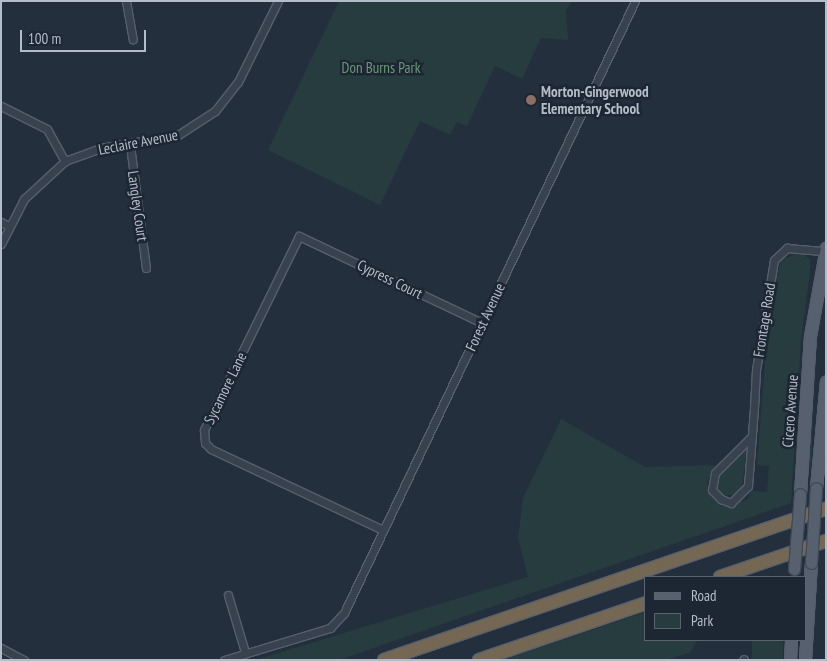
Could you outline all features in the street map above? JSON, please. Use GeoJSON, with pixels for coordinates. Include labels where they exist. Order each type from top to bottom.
{"type":"FeatureCollection","features":[{"type":"Feature","properties":{"kind":"highway"},"geometry":{"type":"LineString","coordinates":[[384,660],[826,510]]}},
{"type":"Feature","properties":{"kind":"highway"},"geometry":{"type":"LineString","coordinates":[[723,576],[826,541]]}},
{"type":"Feature","properties":{"kind":"highway"},"geometry":{"type":"LineString","coordinates":[[478,660],[644,604]]}},
{"type":"Feature","properties":{"kind":"main road","name":"Cicero Avenue"},"geometry":{"type":"LineString","coordinates":[[794,573],[810,336],[825,250]]}},
{"type":"Feature","properties":{"kind":"main road"},"geometry":{"type":"LineString","coordinates":[[807,628],[816,488],[826,381]]}},
{"type":"Feature","properties":{"kind":"main road"},"geometry":{"type":"LineString","coordinates":[[790,660],[791,641]]}},
{"type":"Feature","properties":{"kind":"main road"},"geometry":{"type":"LineString","coordinates":[[805,660],[806,641]]}},
{"type":"Feature","properties":{"kind":"street"},"geometry":{"type":"LineString","coordinates":[[126,1],[133,39]]}},
{"type":"Feature","properties":{"kind":"street","name":"Leclaire Avenue"},"geometry":{"type":"LineString","coordinates":[[1,244],[34,186],[65,161],[100,148],[130,145],[178,135],[219,107],[238,82],[278,1]]}},
{"type":"Feature","properties":{"kind":"street","name":"Forest Avenue"},"geometry":{"type":"LineString","coordinates":[[245,652],[330,628],[356,594],[383,530],[635,1]]}},
{"type":"Feature","properties":{"kind":"street"},"geometry":{"type":"LineString","coordinates":[[1,106],[47,129],[65,161]]}},
{"type":"Feature","properties":{"kind":"street","name":"Langley Court"},"geometry":{"type":"LineString","coordinates":[[130,145],[146,268]]}},
{"type":"Feature","properties":{"kind":"street"},"geometry":{"type":"LineString","coordinates":[[1,222],[10,226]]}},
{"type":"Feature","properties":{"kind":"street","name":"Cypress Court"},"geometry":{"type":"LineString","coordinates":[[299,236],[482,323]]}},
{"type":"Feature","properties":{"kind":"street","name":"Sycamore Lane"},"geometry":{"type":"LineString","coordinates":[[299,236],[204,430],[205,443],[383,530]]}},
{"type":"Feature","properties":{"kind":"street","name":"Frontage Road"},"geometry":{"type":"LineString","coordinates":[[752,436],[715,474],[712,490],[720,499],[731,503],[748,486],[752,436],[756,370],[774,260],[787,248],[825,250]]}},
{"type":"Feature","properties":{"kind":"street"},"geometry":{"type":"LineString","coordinates":[[224,660],[245,652],[228,595]]}},
{"type":"Feature","properties":{"kind":"street"},"geometry":{"type":"LineString","coordinates":[[1,648],[24,660]]}},
{"type":"Feature","properties":{"kind":"green space","name":"Don Burns Park"},"geometry":{"type":"Polygon","coordinates":[[[339,1],[571,1],[566,11],[568,40],[541,38],[522,79],[495,66],[467,126],[457,122],[450,135],[420,121],[380,205],[268,150],[339,1]]]}},
{"type":"Feature","properties":{"kind":"green space"},"geometry":{"type":"Polygon","coordinates":[[[800,252],[810,259],[810,273],[801,340],[791,503],[339,660],[255,660],[528,577],[518,538],[523,498],[561,419],[645,467],[715,465],[707,482],[709,494],[725,506],[747,500],[751,491],[767,492],[769,466],[757,465],[769,313],[781,260],[800,252]]]}},
{"type":"Feature","properties":{"kind":"green space"},"geometry":{"type":"Polygon","coordinates":[[[817,318],[811,468],[806,470],[812,384],[817,318]]]}},
{"type":"Feature","properties":{"kind":"green space"},"geometry":{"type":"Polygon","coordinates":[[[747,447],[742,488],[736,495],[723,495],[718,491],[716,478],[747,447]]]}},
{"type":"Feature","properties":{"kind":"green space"},"geometry":{"type":"Polygon","coordinates":[[[644,613],[644,641],[696,641],[691,652],[666,660],[503,660],[644,613]]]}},
{"type":"Feature","properties":{"kind":"green space"},"geometry":{"type":"Polygon","coordinates":[[[752,641],[783,641],[783,660],[752,660],[752,641]]]}},
{"type":"Feature","properties":{"kind":"place","name":"Morton-Gingerwood Elementary School"},"geometry":{"type":"Point","coordinates":[531,100]}}]}
